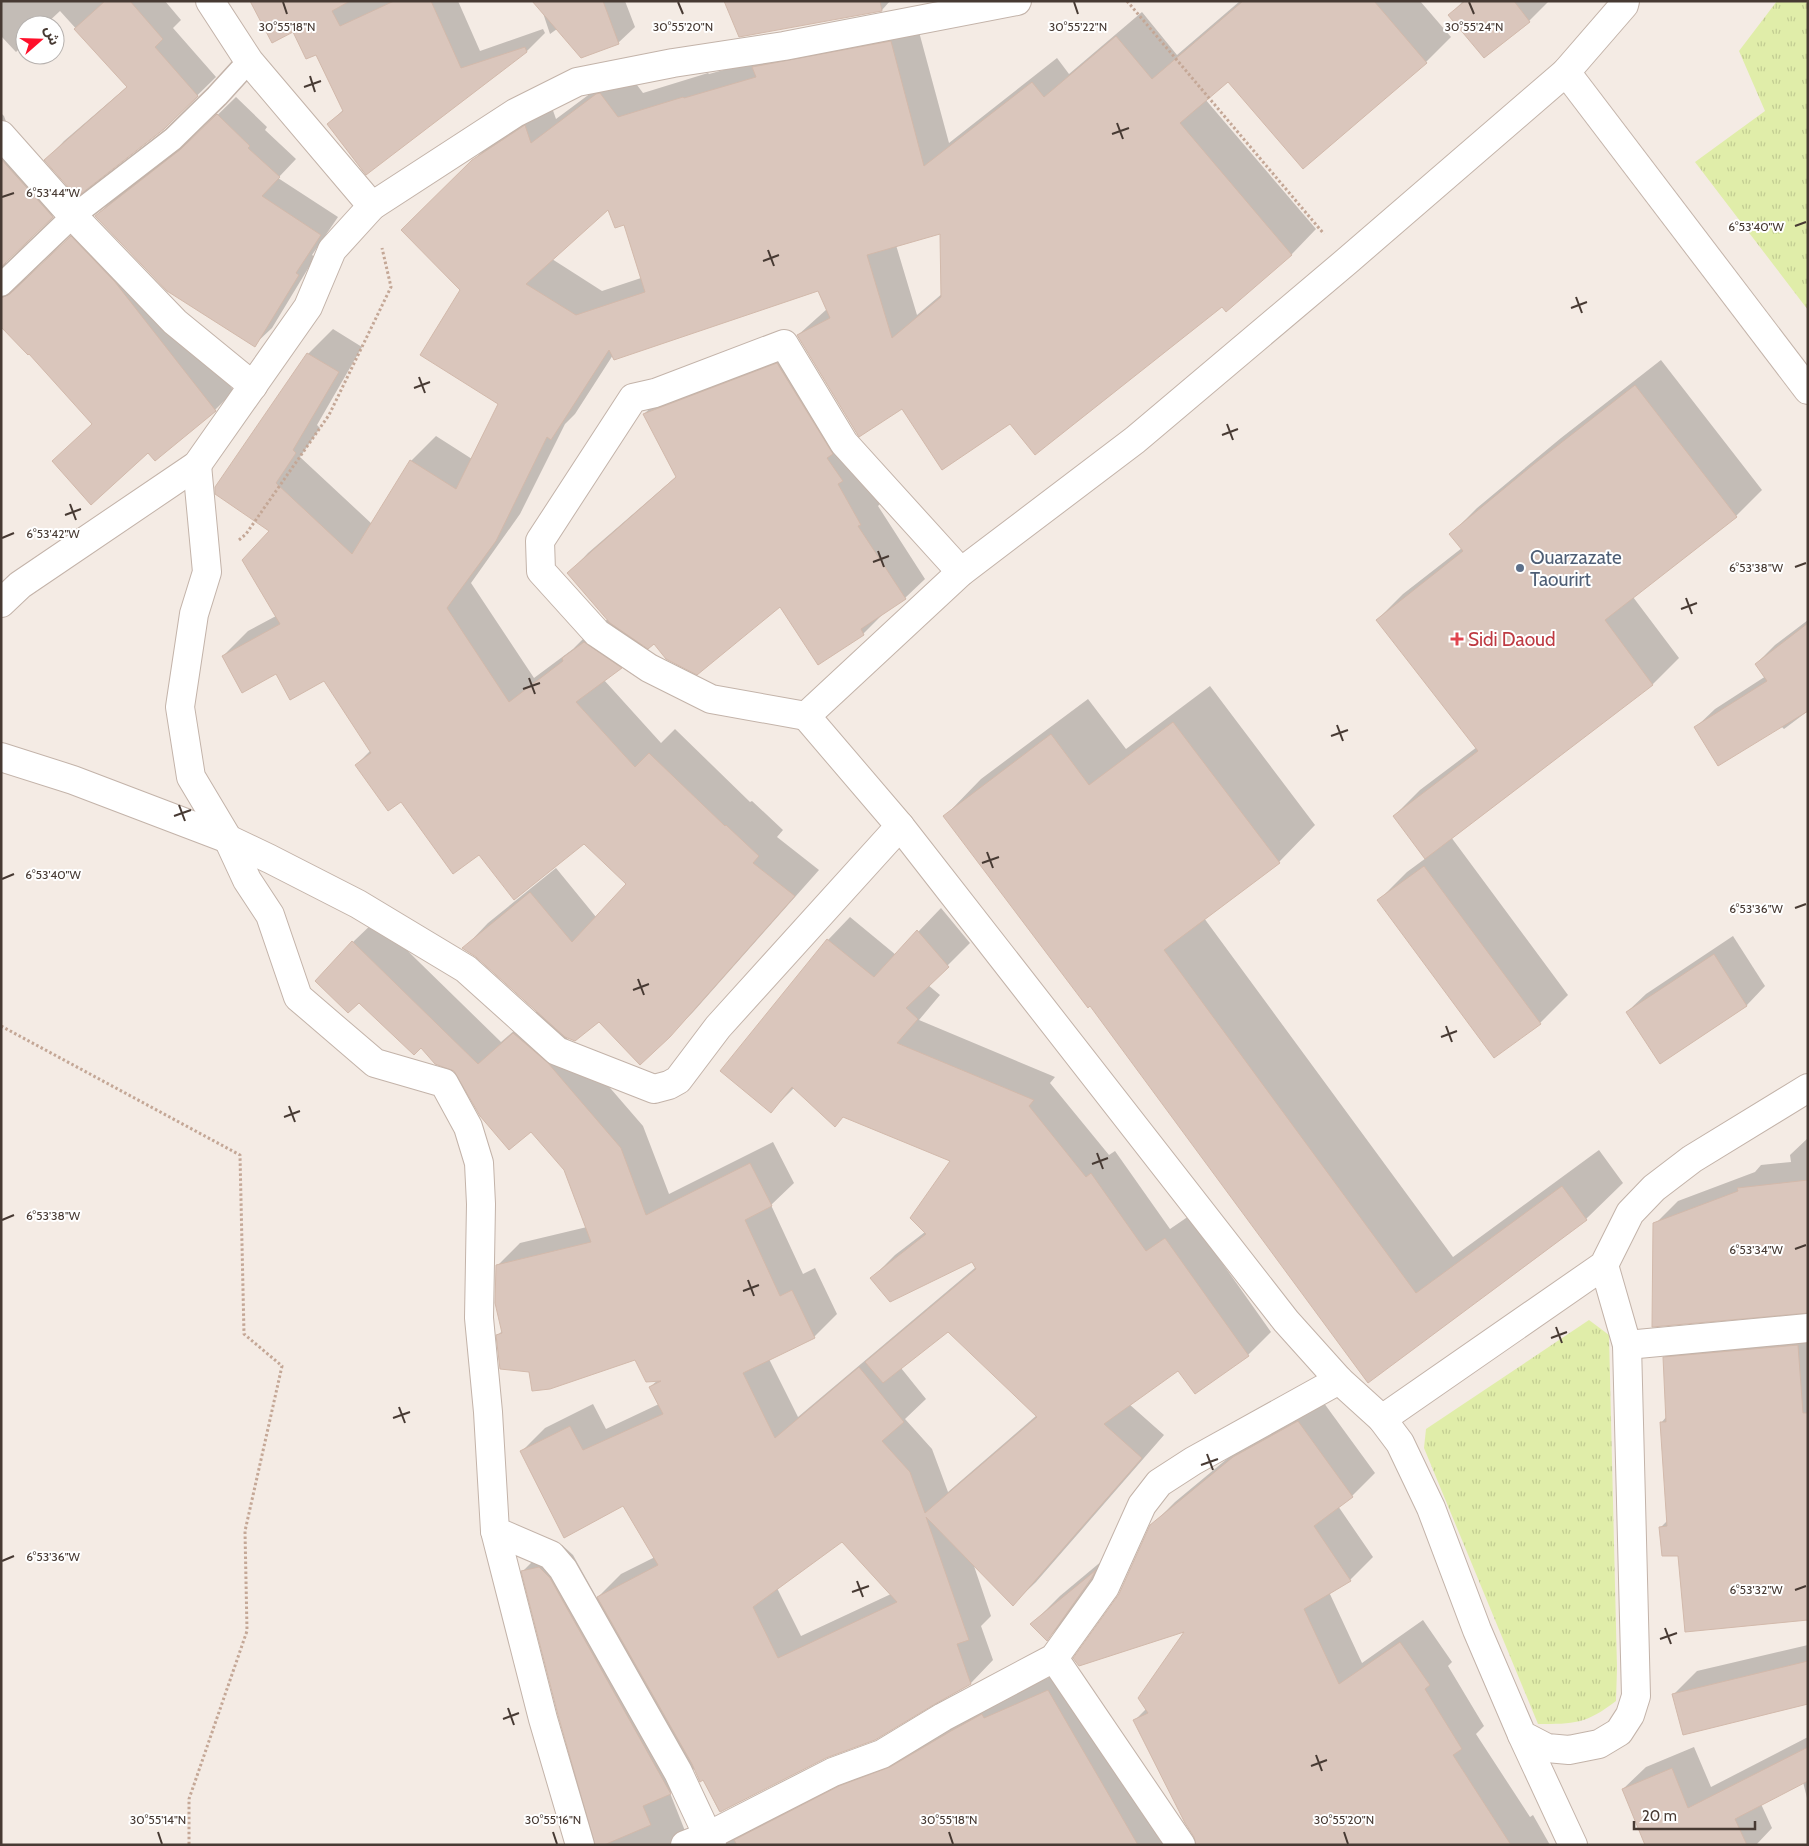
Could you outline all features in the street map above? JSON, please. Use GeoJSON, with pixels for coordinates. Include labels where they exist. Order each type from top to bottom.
{"type":"FeatureCollection","features":[{"type":"Feature","properties":{"kind":"street"},"geometry":{"type":"LineString","coordinates":[[210,1],[249,61],[372,206]]}},
{"type":"Feature","properties":{"kind":"street"},"geometry":{"type":"LineString","coordinates":[[1,603],[20,585],[197,465],[308,307],[332,250],[372,206],[515,113],[578,82],[784,46],[1017,1]]}},
{"type":"Feature","properties":{"kind":"street"},"geometry":{"type":"LineString","coordinates":[[806,716],[962,572],[1135,440],[1348,261],[1566,72],[1624,2]]}},
{"type":"Feature","properties":{"kind":"street"},"geometry":{"type":"LineString","coordinates":[[1566,72],[1808,390]]}},
{"type":"Feature","properties":{"kind":"street"},"geometry":{"type":"LineString","coordinates":[[1,135],[73,216],[174,322],[253,386]]}},
{"type":"Feature","properties":{"kind":"street"},"geometry":{"type":"LineString","coordinates":[[962,572],[844,443],[784,344],[655,393],[633,398],[540,541],[541,571],[597,633],[649,668],[711,699],[806,716],[900,826],[1286,1321],[1339,1380],[1382,1419],[1400,1443],[1431,1508],[1477,1630],[1522,1735],[1573,1845]]}},
{"type":"Feature","properties":{"kind":"street"},"geometry":{"type":"LineString","coordinates":[[197,465],[207,572],[194,614],[180,708],[191,777],[228,839],[247,880],[270,915],[298,997],[375,1062],[444,1083],[468,1127],[479,1164],[479,1318],[488,1412],[495,1531],[543,1719],[580,1845]]}},
{"type":"Feature","properties":{"kind":"street"},"geometry":{"type":"LineString","coordinates":[[1,757],[73,780],[228,839],[358,904],[466,969],[557,1051],[654,1089],[669,1085],[678,1080],[718,1027],[900,826]]}},
{"type":"Feature","properties":{"kind":"street"},"geometry":{"type":"LineString","coordinates":[[1382,1419],[1604,1265],[1630,1213],[1654,1188],[1692,1159],[1808,1088]]}},
{"type":"Feature","properties":{"kind":"street"},"geometry":{"type":"LineString","coordinates":[[1522,1735],[1547,1748],[1569,1750],[1599,1744],[1619,1732],[1630,1715],[1636,1696],[1627,1345],[1604,1265]]}},
{"type":"Feature","properties":{"kind":"street"},"geometry":{"type":"LineString","coordinates":[[1627,1345],[1808,1328]]}},
{"type":"Feature","properties":{"kind":"street"},"geometry":{"type":"LineString","coordinates":[[495,1531],[552,1556],[564,1569],[678,1772],[701,1842],[833,1772],[882,1754],[943,1717],[1054,1658],[1105,1587],[1142,1504],[1160,1483],[1193,1461],[1339,1380]]}},
{"type":"Feature","properties":{"kind":"street"},"geometry":{"type":"LineString","coordinates":[[1054,1658],[1181,1845]]}},
{"type":"Feature","properties":{"kind":"lane"},"geometry":{"type":"LineString","coordinates":[[1,286],[73,216],[173,140],[249,61]]}},
{"type":"Feature","properties":{"kind":"path"},"geometry":{"type":"LineString","coordinates":[[1128,1],[1348,261]]}},
{"type":"Feature","properties":{"kind":"path"},"geometry":{"type":"LineString","coordinates":[[207,572],[246,534],[329,415],[391,287],[372,206]]}},
{"type":"Feature","properties":{"kind":"path"},"geometry":{"type":"LineString","coordinates":[[1,1026],[240,1155],[244,1334],[282,1366],[245,1531],[247,1631],[189,1799],[189,1845]]}},
{"type":"Feature","properties":{"kind":"green space"},"geometry":{"type":"Polygon","coordinates":[[[1777,1],[1805,1],[1808,5],[1808,310],[1695,162],[1765,111],[1739,51],[1777,1]]]}},
{"type":"Feature","properties":{"kind":"green space"},"geometry":{"type":"Polygon","coordinates":[[[1589,1320],[1609,1335],[1617,1668],[1616,1701],[1606,1709],[1579,1721],[1561,1724],[1538,1724],[1424,1448],[1426,1429],[1589,1320]]]}},
{"type":"Feature","properties":{"kind":"building"},"geometry":{"type":"Polygon","coordinates":[[[105,1],[130,1],[163,39],[155,47],[198,96],[164,129],[77,197],[44,160],[127,87],[74,29],[105,1]]]}},
{"type":"Feature","properties":{"kind":"building"},"geometry":{"type":"Polygon","coordinates":[[[250,1],[350,1],[332,11],[340,26],[394,1],[431,1],[461,68],[525,47],[527,52],[366,175],[327,124],[343,111],[316,55],[306,59],[293,32],[272,43],[250,1]]]}},
{"type":"Feature","properties":{"kind":"building"},"geometry":{"type":"Polygon","coordinates":[[[532,1],[603,1],[619,44],[581,58],[532,1]]]}},
{"type":"Feature","properties":{"kind":"building"},"geometry":{"type":"Polygon","coordinates":[[[724,1],[880,1],[882,11],[739,37],[724,1]]]}},
{"type":"Feature","properties":{"kind":"building"},"geometry":{"type":"Polygon","coordinates":[[[1243,1],[1374,1],[1427,63],[1303,169],[1228,82],[1180,123],[1292,255],[1226,312],[1222,307],[1035,455],[1010,424],[942,470],[902,409],[859,437],[797,335],[830,318],[818,291],[614,360],[609,350],[551,440],[547,437],[496,541],[447,608],[509,702],[563,661],[562,658],[584,642],[622,668],[576,702],[635,767],[649,753],[759,856],[753,863],[795,896],[670,1037],[640,1065],[599,1022],[575,1041],[565,1037],[476,957],[462,948],[530,892],[572,942],[626,884],[584,844],[514,900],[479,855],[453,874],[401,802],[388,811],[355,765],[371,753],[324,681],[290,700],[276,674],[242,693],[222,656],[280,624],[242,560],[269,531],[215,494],[215,487],[307,353],[339,372],[293,450],[296,453],[276,483],[352,554],[410,460],[456,489],[498,404],[420,355],[460,290],[401,230],[472,160],[525,125],[531,143],[596,94],[600,93],[618,117],[756,77],[752,67],[891,41],[924,166],[1032,82],[1044,97],[1116,36],[1152,79],[1243,1]],[[608,210],[526,284],[576,315],[645,292],[624,225],[615,228],[608,210]],[[940,234],[867,255],[892,338],[941,297],[940,234]]]}},
{"type":"Feature","properties":{"kind":"building"},"geometry":{"type":"Polygon","coordinates":[[[1465,1],[1514,1],[1530,22],[1484,58],[1448,15],[1465,1]]]}},
{"type":"Feature","properties":{"kind":"building"},"geometry":{"type":"Polygon","coordinates":[[[217,114],[250,146],[248,148],[280,177],[262,196],[321,235],[296,273],[299,275],[255,347],[167,291],[95,216],[181,149],[217,114]]]}},
{"type":"Feature","properties":{"kind":"building"},"geometry":{"type":"Polygon","coordinates":[[[1,159],[53,217],[1,267],[1,159]]]}},
{"type":"Feature","properties":{"kind":"building"},"geometry":{"type":"Polygon","coordinates":[[[71,236],[115,282],[216,411],[155,461],[148,453],[91,505],[52,461],[92,424],[29,354],[1,327],[1,298],[10,294],[71,236]]]}},
{"type":"Feature","properties":{"kind":"building"},"geometry":{"type":"Polygon","coordinates":[[[777,363],[833,454],[827,458],[843,481],[838,484],[861,525],[858,526],[906,599],[861,629],[864,635],[818,665],[780,607],[697,675],[666,659],[654,644],[648,649],[610,623],[567,573],[676,477],[643,414],[777,363]]]}},
{"type":"Feature","properties":{"kind":"building"},"geometry":{"type":"Polygon","coordinates":[[[1635,385],[1737,517],[1605,620],[1653,685],[1425,859],[1393,816],[1478,751],[1376,620],[1463,551],[1449,534],[1635,385]]]}},
{"type":"Feature","properties":{"kind":"building"},"geometry":{"type":"Polygon","coordinates":[[[1808,623],[1808,711],[1718,766],[1694,727],[1767,681],[1755,664],[1808,623]]]}},
{"type":"Feature","properties":{"kind":"building"},"geometry":{"type":"Polygon","coordinates":[[[1173,722],[1280,863],[1164,950],[1416,1293],[1562,1186],[1587,1220],[1368,1383],[1090,1006],[1088,1008],[943,816],[1051,734],[1089,785],[1173,722]]]}},
{"type":"Feature","properties":{"kind":"building"},"geometry":{"type":"Polygon","coordinates":[[[1424,866],[1541,1024],[1494,1058],[1377,900],[1424,866]]]}},
{"type":"Feature","properties":{"kind":"building"},"geometry":{"type":"Polygon","coordinates":[[[917,930],[949,967],[906,1008],[918,1019],[897,1043],[1034,1100],[1029,1106],[1086,1177],[1091,1173],[1146,1251],[1165,1238],[1249,1356],[1195,1394],[1178,1371],[1104,1424],[1142,1458],[1013,1606],[926,1517],[969,1640],[957,1644],[971,1684],[875,1740],[826,1758],[720,1812],[703,1780],[700,1782],[692,1764],[597,1597],[658,1565],[623,1506],[564,1538],[520,1451],[570,1426],[583,1450],[663,1414],[649,1387],[661,1381],[646,1382],[635,1360],[550,1389],[532,1391],[529,1372],[500,1369],[496,1335],[502,1333],[495,1303],[496,1265],[591,1242],[564,1170],[531,1132],[509,1150],[480,1116],[454,1071],[435,1064],[421,1048],[414,1055],[359,1003],[348,1013],[315,981],[352,941],[478,1064],[513,1033],[548,1063],[621,1148],[646,1215],[750,1163],[772,1206],[745,1220],[780,1296],[792,1290],[815,1338],[743,1373],[775,1438],[859,1367],[904,1422],[882,1441],[910,1472],[925,1513],[1037,1417],[948,1332],[883,1383],[865,1362],[976,1269],[972,1262],[890,1302],[870,1278],[926,1234],[910,1218],[950,1161],[843,1117],[835,1127],[792,1087],[771,1113],[720,1071],[827,939],[874,977],[917,930]],[[842,1542],[753,1607],[778,1658],[897,1602],[842,1542]]]}},
{"type":"Feature","properties":{"kind":"building"},"geometry":{"type":"Polygon","coordinates":[[[1714,954],[1747,1006],[1660,1064],[1626,1012],[1714,954]]]}},
{"type":"Feature","properties":{"kind":"building"},"geometry":{"type":"Polygon","coordinates":[[[1808,1180],[1808,1313],[1652,1327],[1653,1223],[1738,1191],[1737,1188],[1808,1180]]]}},
{"type":"Feature","properties":{"kind":"building"},"geometry":{"type":"Polygon","coordinates":[[[1798,1345],[1803,1413],[1808,1413],[1808,1620],[1685,1632],[1678,1556],[1662,1556],[1659,1527],[1667,1526],[1660,1422],[1666,1422],[1663,1357],[1798,1345]]]}},
{"type":"Feature","properties":{"kind":"building"},"geometry":{"type":"Polygon","coordinates":[[[1298,1421],[1353,1497],[1314,1526],[1351,1581],[1304,1609],[1339,1684],[1400,1642],[1430,1685],[1425,1689],[1462,1749],[1453,1755],[1511,1845],[1196,1845],[1194,1837],[1185,1823],[1133,1720],[1148,1713],[1138,1698],[1184,1632],[1079,1666],[1073,1658],[1119,1594],[1150,1525],[1233,1457],[1298,1421]]]}},
{"type":"Feature","properties":{"kind":"building"},"geometry":{"type":"Polygon","coordinates":[[[539,1567],[550,1578],[671,1794],[643,1806],[651,1825],[604,1845],[595,1845],[558,1715],[521,1571],[539,1567]]]}},
{"type":"Feature","properties":{"kind":"building"},"geometry":{"type":"Polygon","coordinates":[[[1096,1570],[1091,1579],[1047,1641],[1030,1624],[1096,1570]]]}},
{"type":"Feature","properties":{"kind":"building"},"geometry":{"type":"Polygon","coordinates":[[[1808,1661],[1808,1704],[1683,1735],[1672,1694],[1808,1661]]]}},
{"type":"Feature","properties":{"kind":"building"},"geometry":{"type":"Polygon","coordinates":[[[1048,1690],[1138,1845],[737,1845],[734,1840],[839,1786],[890,1767],[982,1714],[984,1718],[1048,1690]]]}},
{"type":"Feature","properties":{"kind":"building"},"geometry":{"type":"Polygon","coordinates":[[[1808,1747],[1808,1781],[1735,1819],[1747,1845],[1645,1845],[1622,1789],[1672,1768],[1688,1808],[1808,1747]]]}},
{"type":"Feature","properties":{"kind":"place","name":"Ouarzazate Taourirt"},"geometry":{"type":"Point","coordinates":[1520,568]}},
{"type":"Feature","properties":{"kind":"place","name":"Sidi Daoud"},"geometry":{"type":"Point","coordinates":[1457,639]}}]}
